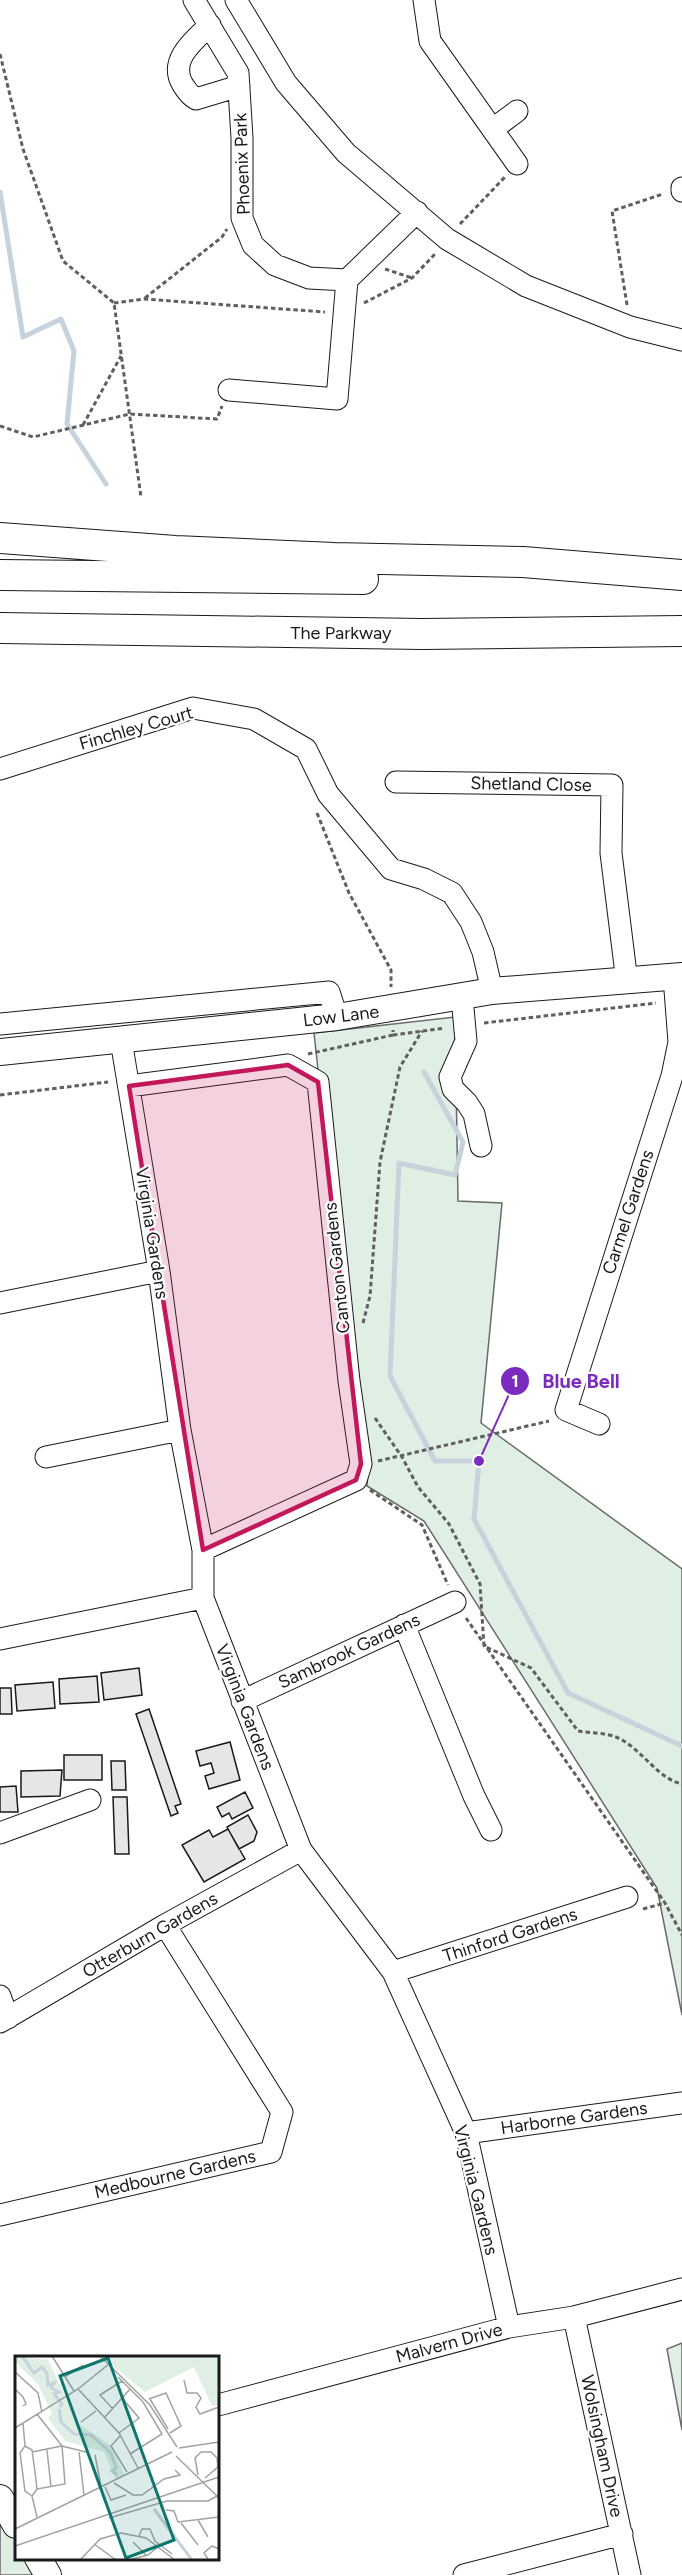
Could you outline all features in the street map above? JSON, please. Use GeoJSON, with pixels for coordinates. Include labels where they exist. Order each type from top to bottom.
{"type":"FeatureCollection","features":[{"type":"Feature","properties":{"kind":"highway"},"geometry":{"type":"LineString","coordinates":[[0,538],[255,555],[523,562],[682,576]]}},
{"type":"Feature","properties":{"kind":"highway"},"geometry":{"type":"LineString","coordinates":[[0,575],[255,579],[682,576]]}},
{"type":"Feature","properties":{"kind":"highway","name":"The Parkway"},"geometry":{"type":"LineString","coordinates":[[0,628],[423,634],[682,631]]}},
{"type":"Feature","properties":{"kind":"main road","name":"Low Lane"},"geometry":{"type":"LineString","coordinates":[[0,1052],[337,1017],[492,991],[627,982],[677,985]]}},
{"type":"Feature","properties":{"kind":"main road"},"geometry":{"type":"LineString","coordinates":[[6,2498],[15,2522]]}},
{"type":"Feature","properties":{"kind":"main road"},"geometry":{"type":"LineString","coordinates":[[39,2560],[48,2575]]}},
{"type":"Feature","properties":{"kind":"street","name":"Phoenix Park"},"geometry":{"type":"LineString","coordinates":[[195,0],[238,73],[243,138],[242,218],[253,245],[275,264],[309,278],[347,280]]}},
{"type":"Feature","properties":{"kind":"street"},"geometry":{"type":"LineString","coordinates":[[236,0],[286,83],[346,153],[447,239],[526,286],[630,327],[682,340]]}},
{"type":"Feature","properties":{"kind":"street"},"geometry":{"type":"LineString","coordinates":[[424,0],[430,40],[517,164]]}},
{"type":"Feature","properties":{"kind":"street"},"geometry":{"type":"LineString","coordinates":[[210,25],[192,41],[183,54],[178,63],[177,75],[190,95],[196,99],[239,86]]}},
{"type":"Feature","properties":{"kind":"street"},"geometry":{"type":"LineString","coordinates":[[493,129],[518,111]]}},
{"type":"Feature","properties":{"kind":"street"},"geometry":{"type":"LineString","coordinates":[[229,390],[338,399],[347,280],[417,212]]}},
{"type":"Feature","properties":{"kind":"street","name":"Finchley Court"},"geometry":{"type":"LineString","coordinates":[[0,769],[193,708],[254,719],[306,748],[328,794],[391,869],[424,879],[452,893],[471,922],[483,952],[492,991]]}},
{"type":"Feature","properties":{"kind":"street","name":"Shetland Close"},"geometry":{"type":"LineString","coordinates":[[396,782],[612,785],[611,853],[627,982]]}},
{"type":"Feature","properties":{"kind":"street","name":"Carmel Gardens"},"geometry":{"type":"LineString","coordinates":[[566,1410],[672,1076],[679,1042],[677,985]]}},
{"type":"Feature","properties":{"kind":"street"},"geometry":{"type":"LineString","coordinates":[[0,1023],[329,992],[337,1017]]}},
{"type":"Feature","properties":{"kind":"street"},"geometry":{"type":"LineString","coordinates":[[462,997],[466,1041],[450,1077],[453,1089],[474,1114],[482,1146]]}},
{"type":"Feature","properties":{"kind":"street","name":"Virginia Gardens"},"geometry":{"type":"LineString","coordinates":[[121,1041],[159,1271],[180,1430],[203,1550],[204,1598],[301,1850],[393,1972],[466,2133],[509,2327]]}},
{"type":"Feature","properties":{"kind":"street"},"geometry":{"type":"LineString","coordinates":[[128,1083],[288,1065]]}},
{"type":"Feature","properties":{"kind":"street","name":"Canton Gardens"},"geometry":{"type":"LineString","coordinates":[[288,1065],[318,1082],[349,1381],[361,1464],[356,1480]]}},
{"type":"Feature","properties":{"kind":"street"},"geometry":{"type":"LineString","coordinates":[[0,1302],[159,1271]]}},
{"type":"Feature","properties":{"kind":"street"},"geometry":{"type":"LineString","coordinates":[[566,1410],[599,1424]]}},
{"type":"Feature","properties":{"kind":"street"},"geometry":{"type":"LineString","coordinates":[[46,1457],[180,1430]]}},
{"type":"Feature","properties":{"kind":"street"},"geometry":{"type":"LineString","coordinates":[[203,1550],[356,1480]]}},
{"type":"Feature","properties":{"kind":"street"},"geometry":{"type":"LineString","coordinates":[[0,1639],[204,1598]]}},
{"type":"Feature","properties":{"kind":"street","name":"Sambrook Gardens"},"geometry":{"type":"LineString","coordinates":[[242,1701],[455,1602]]}},
{"type":"Feature","properties":{"kind":"street"},"geometry":{"type":"LineString","coordinates":[[404,1626],[474,1796],[491,1830]]}},
{"type":"Feature","properties":{"kind":"street"},"geometry":{"type":"LineString","coordinates":[[0,1833],[90,1800]]}},
{"type":"Feature","properties":{"kind":"street","name":"Otterburn Gardens"},"geometry":{"type":"LineString","coordinates":[[4,2020],[165,1925],[301,1850]]}},
{"type":"Feature","properties":{"kind":"street","name":"Thinford Gardens"},"geometry":{"type":"LineString","coordinates":[[393,1972],[627,1897]]}},
{"type":"Feature","properties":{"kind":"street","name":"Medbourne Gardens"},"geometry":{"type":"LineString","coordinates":[[0,2215],[271,2152],[282,2112],[165,1925]]}},
{"type":"Feature","properties":{"kind":"street"},"geometry":{"type":"LineString","coordinates":[[0,1995],[4,2020]]}},
{"type":"Feature","properties":{"kind":"street","name":"Harborne Gardens"},"geometry":{"type":"LineString","coordinates":[[466,2133],[682,2103]]}},
{"type":"Feature","properties":{"kind":"street","name":"Malvern Drive"},"geometry":{"type":"LineString","coordinates":[[219,2405],[509,2327],[574,2317],[682,2289]]}},
{"type":"Feature","properties":{"kind":"street","name":"Wolsingham Drive"},"geometry":{"type":"LineString","coordinates":[[574,2317],[630,2575]]}},
{"type":"Feature","properties":{"kind":"street"},"geometry":{"type":"LineString","coordinates":[[464,2575],[622,2534]]}},
{"type":"Feature","properties":{"kind":"path"},"geometry":{"type":"LineString","coordinates":[[0,54],[23,149],[63,261],[114,303],[141,496]]}},
{"type":"Feature","properties":{"kind":"path"},"geometry":{"type":"LineString","coordinates":[[630,327],[612,211],[682,189]]}},
{"type":"Feature","properties":{"kind":"path"},"geometry":{"type":"LineString","coordinates":[[144,299],[222,237],[242,200]]}},
{"type":"Feature","properties":{"kind":"path"},"geometry":{"type":"LineString","coordinates":[[82,425],[122,354]]}},
{"type":"Feature","properties":{"kind":"path"},"geometry":{"type":"LineString","coordinates":[[0,426],[33,437],[129,414],[217,419],[229,390]]}},
{"type":"Feature","properties":{"kind":"path"},"geometry":{"type":"LineString","coordinates":[[328,794],[317,813],[349,893],[392,970],[390,1009],[393,1035]]}},
{"type":"Feature","properties":{"kind":"path"},"geometry":{"type":"LineString","coordinates":[[288,1065],[305,1054],[393,1035],[465,1025],[677,985]]}},
{"type":"Feature","properties":{"kind":"path"},"geometry":{"type":"LineString","coordinates":[[362,1328],[370,1296],[380,1162],[400,1067],[422,1031]]}},
{"type":"Feature","properties":{"kind":"path"},"geometry":{"type":"LineString","coordinates":[[0,1095],[128,1083]]}},
{"type":"Feature","properties":{"kind":"path"},"geometry":{"type":"LineString","coordinates":[[369,1410],[402,1457],[418,1487],[449,1524],[480,1584],[484,1647]]}},
{"type":"Feature","properties":{"kind":"path"},"geometry":{"type":"LineString","coordinates":[[402,1457],[459,1441],[546,1423],[566,1410]]}},
{"type":"Feature","properties":{"kind":"path"},"geometry":{"type":"LineString","coordinates":[[356,1480],[422,1525],[455,1602],[484,1647],[665,1903],[682,1935]]}},
{"type":"Feature","properties":{"kind":"path"},"geometry":{"type":"LineString","coordinates":[[484,1647],[531,1668],[578,1731],[616,1737],[645,1756],[670,1781],[682,1784]]}},
{"type":"Feature","properties":{"kind":"highlighted area"},"geometry":{"type":"Polygon","coordinates":[[[288,1065],[318,1082],[361,1464],[356,1480],[203,1550],[129,1086],[288,1065]]]}},
{"type":"Feature","properties":{"kind":"green space"},"geometry":{"type":"Polygon","coordinates":[[[455,1017],[458,1201],[502,1203],[481,1423],[682,1569],[682,2015],[657,1888],[424,1521],[367,1486],[369,1455],[352,1382],[314,1033],[455,1017]]]}},
{"type":"Feature","properties":{"kind":"green space"},"geometry":{"type":"Polygon","coordinates":[[[682,2343],[682,2430],[667,2349],[682,2343]]]}},
{"type":"Feature","properties":{"kind":"green space"},"geometry":{"type":"Polygon","coordinates":[[[0,2507],[15,2532],[15,2560],[32,2560],[41,2575],[0,2575],[0,2507]]]}},
{"type":"Feature","properties":{"kind":"building"},"geometry":{"type":"Polygon","coordinates":[[[139,1668],[142,1695],[104,1700],[101,1673],[139,1668]]]}},
{"type":"Feature","properties":{"kind":"building"},"geometry":{"type":"Polygon","coordinates":[[[97,1676],[99,1702],[60,1704],[59,1679],[97,1676]]]}},
{"type":"Feature","properties":{"kind":"building"},"geometry":{"type":"Polygon","coordinates":[[[53,1682],[55,1708],[17,1711],[15,1685],[53,1682]]]}},
{"type":"Feature","properties":{"kind":"building"},"geometry":{"type":"Polygon","coordinates":[[[0,1688],[11,1688],[12,1714],[0,1714],[0,1688]]]}},
{"type":"Feature","properties":{"kind":"building"},"geometry":{"type":"Polygon","coordinates":[[[149,1709],[181,1804],[175,1806],[178,1813],[171,1816],[136,1714],[149,1709]]]}},
{"type":"Feature","properties":{"kind":"building"},"geometry":{"type":"Polygon","coordinates":[[[230,1742],[240,1780],[209,1789],[205,1776],[214,1773],[211,1763],[200,1766],[196,1751],[230,1742]]]}},
{"type":"Feature","properties":{"kind":"building"},"geometry":{"type":"Polygon","coordinates":[[[64,1755],[102,1755],[102,1780],[64,1780],[64,1755]]]}},
{"type":"Feature","properties":{"kind":"building"},"geometry":{"type":"Polygon","coordinates":[[[111,1761],[125,1761],[126,1790],[112,1790],[111,1761]]]}},
{"type":"Feature","properties":{"kind":"building"},"geometry":{"type":"Polygon","coordinates":[[[62,1770],[60,1796],[21,1797],[21,1771],[62,1770]]]}},
{"type":"Feature","properties":{"kind":"building"},"geometry":{"type":"Polygon","coordinates":[[[16,1786],[18,1812],[0,1812],[0,1787],[16,1786]]]}},
{"type":"Feature","properties":{"kind":"building"},"geometry":{"type":"Polygon","coordinates":[[[245,1792],[253,1808],[232,1819],[229,1813],[222,1817],[217,1807],[245,1792]]]}},
{"type":"Feature","properties":{"kind":"building"},"geometry":{"type":"Polygon","coordinates":[[[113,1797],[127,1797],[129,1854],[115,1854],[113,1797]]]}},
{"type":"Feature","properties":{"kind":"building"},"geometry":{"type":"Polygon","coordinates":[[[248,1815],[257,1832],[254,1841],[239,1849],[227,1827],[248,1815]]]}},
{"type":"Feature","properties":{"kind":"building"},"geometry":{"type":"Polygon","coordinates":[[[228,1829],[245,1859],[204,1882],[182,1845],[209,1830],[213,1837],[228,1829]]]}},
{"type":"Feature","properties":{"kind":"waterway"},"geometry":{"type":"LineString","coordinates":[[0,192],[23,337],[61,319],[74,351],[67,424],[106,484]]}},
{"type":"Feature","properties":{"kind":"waterway"},"geometry":{"type":"LineString","coordinates":[[424,1072],[463,1142],[455,1175],[399,1163],[390,1376],[435,1461],[479,1461],[474,1519],[568,1693],[682,1746]]}},
{"type":"Feature","properties":{"kind":"place","name":"Blue Bell"},"geometry":{"type":"Point","coordinates":[479,1461]}}]}
